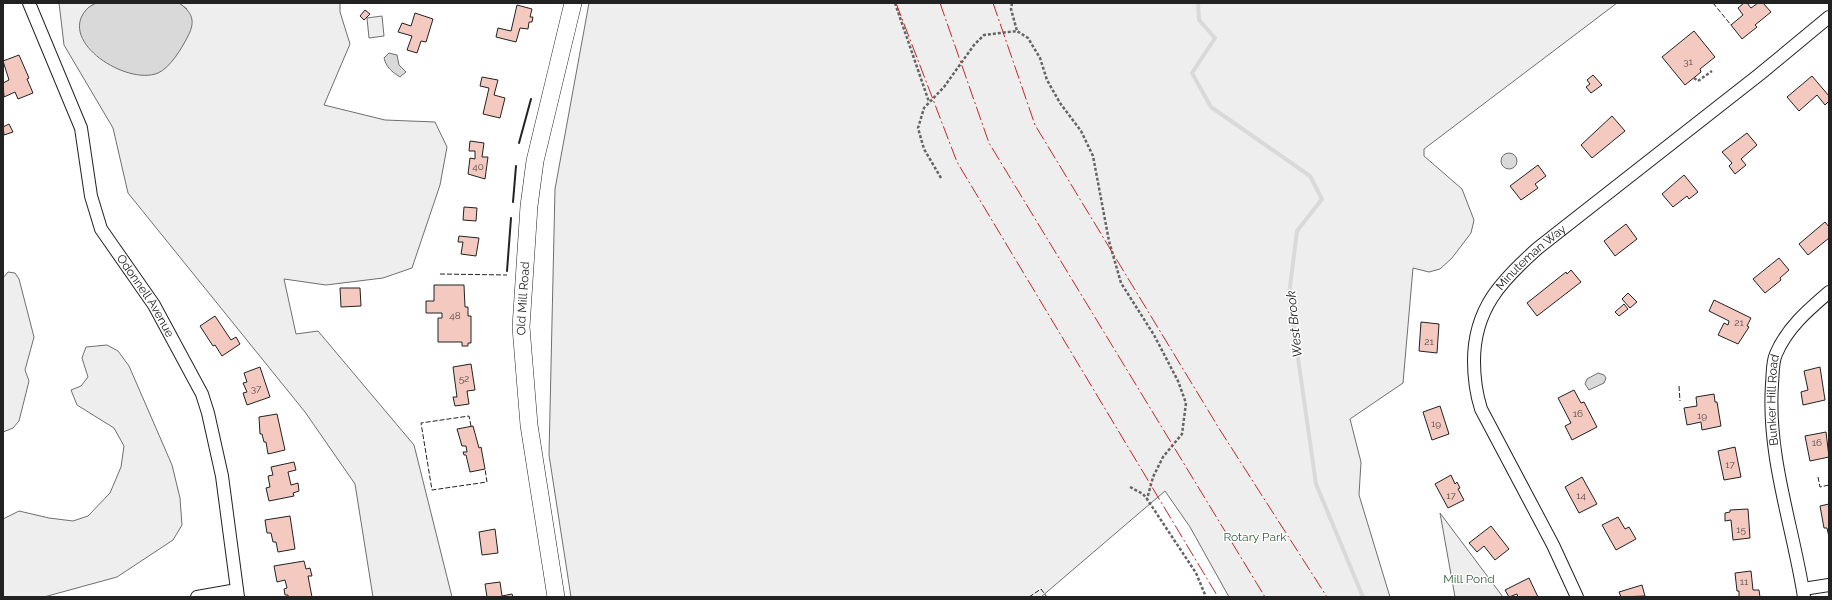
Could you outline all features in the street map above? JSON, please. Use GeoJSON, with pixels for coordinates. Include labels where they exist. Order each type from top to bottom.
{"type":"FeatureCollection","features":[{"type":"Feature","properties":{"kind":"main road","name":"Old Mill Road"},"geometry":{"type":"LineString","coordinates":[[556,597],[530,428],[521,327],[529,206],[535,161],[573,3]]}},
{"type":"Feature","properties":{"kind":"street","name":"Odonnell Avenue"},"geometry":{"type":"LineString","coordinates":[[29,3],[81,128],[91,196],[101,229],[154,305],[202,394],[208,413],[222,476],[237,593]]}},
{"type":"Feature","properties":{"kind":"street","name":"Minuteman Way"},"geometry":{"type":"LineString","coordinates":[[1576,597],[1560,559],[1481,410],[1476,395],[1474,382],[1474,353],[1478,324],[1483,312],[1504,280],[1538,248],[1829,18]]}},
{"type":"Feature","properties":{"kind":"street","name":"Bunker Hill Road"},"geometry":{"type":"LineString","coordinates":[[1803,593],[1778,473],[1772,433],[1771,395],[1773,366],[1781,343],[1790,330],[1810,308],[1829,292]]}},
{"type":"Feature","properties":{"kind":"street"},"geometry":{"type":"LineString","coordinates":[[1803,593],[1829,585]]}},
{"type":"Feature","properties":{"kind":"street"},"geometry":{"type":"LineString","coordinates":[[197,597],[237,593]]}},
{"type":"Feature","properties":{"kind":"path"},"geometry":{"type":"LineString","coordinates":[[895,3],[930,102]]}},
{"type":"Feature","properties":{"kind":"path"},"geometry":{"type":"LineString","coordinates":[[1012,3],[1011,9],[1017,31]]}},
{"type":"Feature","properties":{"kind":"path"},"geometry":{"type":"LineString","coordinates":[[941,178],[924,149],[918,128],[924,108],[944,88],[974,46],[984,35],[1017,31],[1028,38],[1040,58],[1047,80],[1060,103],[1081,131],[1093,156],[1109,241],[1121,283],[1154,335],[1178,381],[1186,402],[1182,434],[1163,457],[1153,478],[1146,499]]}},
{"type":"Feature","properties":{"kind":"path"},"geometry":{"type":"LineString","coordinates":[[1694,78],[1698,81],[1712,71]]}},
{"type":"Feature","properties":{"kind":"path"},"geometry":{"type":"LineString","coordinates":[[1130,487],[1143,494],[1196,573],[1206,597]]}},
{"type":"Feature","properties":{"kind":"green space"},"geometry":{"type":"Polygon","coordinates":[[[59,3],[96,3],[86,10],[187,9],[179,3],[340,3],[340,12],[350,44],[324,105],[385,120],[435,122],[447,147],[440,185],[412,268],[383,278],[326,285],[284,279],[296,334],[318,331],[414,445],[452,597],[373,597],[355,484],[305,412],[128,193],[113,128],[64,45],[59,3]]]}},
{"type":"Feature","properties":{"kind":"green space","name":"Rotary Park"},"geometry":{"type":"Polygon","coordinates":[[[589,3],[1617,3],[1424,149],[1424,156],[1462,189],[1474,220],[1471,233],[1452,258],[1440,269],[1429,272],[1413,268],[1403,383],[1350,419],[1361,462],[1359,495],[1390,597],[1229,597],[1190,527],[1165,491],[1041,597],[571,597],[549,455],[555,189],[589,3]]]}},
{"type":"Feature","properties":{"kind":"green space"},"geometry":{"type":"Polygon","coordinates":[[[382,16],[384,36],[369,38],[367,18],[382,16]]]}},
{"type":"Feature","properties":{"kind":"green space"},"geometry":{"type":"Polygon","coordinates":[[[8,272],[15,273],[19,279],[34,337],[25,370],[29,381],[19,421],[13,428],[3,432],[3,278],[8,272]]]}},
{"type":"Feature","properties":{"kind":"green space"},"geometry":{"type":"Polygon","coordinates":[[[107,345],[118,351],[129,366],[172,465],[180,498],[182,525],[173,540],[117,577],[44,597],[3,597],[3,519],[19,511],[49,518],[73,521],[88,516],[110,493],[121,467],[124,446],[114,428],[77,405],[71,390],[81,386],[88,377],[82,358],[86,347],[107,345]]]}},
{"type":"Feature","properties":{"kind":"green space","name":"Mill Pond"},"geometry":{"type":"Polygon","coordinates":[[[1440,513],[1503,597],[1455,597],[1440,513]]]}},
{"type":"Feature","properties":{"kind":"shaded area"},"geometry":{"type":"Polygon","coordinates":[[[96,3],[179,3],[190,13],[192,26],[179,52],[167,67],[158,73],[145,75],[130,73],[114,67],[100,58],[88,47],[81,35],[80,22],[87,9],[96,3]]]}},
{"type":"Feature","properties":{"kind":"shaded area"},"geometry":{"type":"Polygon","coordinates":[[[389,53],[397,55],[399,65],[406,72],[400,77],[386,64],[384,58],[389,53]]]}},
{"type":"Feature","properties":{"kind":"shaded area"},"geometry":{"type":"Polygon","coordinates":[[[1506,153],[1512,153],[1517,158],[1515,167],[1512,169],[1506,169],[1501,164],[1501,158],[1506,153]]]}},
{"type":"Feature","properties":{"kind":"shaded area"},"geometry":{"type":"Polygon","coordinates":[[[1598,373],[1604,375],[1606,378],[1604,383],[1589,390],[1585,384],[1587,379],[1598,373]]]}},
{"type":"Feature","properties":{"kind":"building"},"geometry":{"type":"Polygon","coordinates":[[[1744,3],[1747,3],[1751,8],[1758,3],[1763,3],[1771,12],[1755,25],[1757,27],[1742,39],[1731,25],[1743,15],[1738,8],[1744,3]]]}},
{"type":"Feature","properties":{"kind":"building"},"geometry":{"type":"Polygon","coordinates":[[[517,5],[532,9],[530,17],[533,17],[532,22],[529,22],[528,29],[520,28],[516,42],[496,37],[498,28],[511,31],[517,5]]]}},
{"type":"Feature","properties":{"kind":"building"},"geometry":{"type":"Polygon","coordinates":[[[365,10],[370,14],[364,20],[360,16],[365,10]]]}},
{"type":"Feature","properties":{"kind":"building"},"geometry":{"type":"Polygon","coordinates":[[[415,13],[433,19],[426,42],[421,41],[417,53],[407,50],[412,36],[398,32],[402,23],[411,26],[415,13]]]}},
{"type":"Feature","properties":{"kind":"building"},"geometry":{"type":"Polygon","coordinates":[[[1694,31],[1715,57],[1700,69],[1701,72],[1685,85],[1662,57],[1694,31]]]}},
{"type":"Feature","properties":{"kind":"building"},"geometry":{"type":"Polygon","coordinates":[[[19,55],[29,78],[27,79],[33,93],[18,99],[15,92],[4,97],[3,83],[9,80],[3,61],[19,55]]]}},
{"type":"Feature","properties":{"kind":"building"},"geometry":{"type":"Polygon","coordinates":[[[1593,75],[1602,85],[1591,93],[1586,87],[1590,84],[1587,80],[1593,75]]]}},
{"type":"Feature","properties":{"kind":"building"},"geometry":{"type":"Polygon","coordinates":[[[1812,76],[1829,96],[1829,101],[1825,105],[1817,95],[1799,111],[1787,97],[1812,76]]]}},
{"type":"Feature","properties":{"kind":"building"},"geometry":{"type":"Polygon","coordinates":[[[482,77],[498,80],[494,95],[505,98],[500,118],[483,114],[489,88],[480,86],[482,77]]]}},
{"type":"Feature","properties":{"kind":"building"},"geometry":{"type":"Polygon","coordinates":[[[1612,116],[1625,131],[1592,158],[1581,145],[1612,116]]]}},
{"type":"Feature","properties":{"kind":"building"},"geometry":{"type":"Polygon","coordinates":[[[9,124],[13,132],[4,135],[3,127],[9,124]]]}},
{"type":"Feature","properties":{"kind":"building"},"geometry":{"type":"Polygon","coordinates":[[[1747,133],[1757,145],[1741,159],[1746,165],[1735,174],[1729,166],[1732,163],[1722,152],[1747,133]]]}},
{"type":"Feature","properties":{"kind":"building"},"geometry":{"type":"Polygon","coordinates":[[[470,141],[484,143],[482,157],[488,157],[485,179],[468,174],[470,158],[475,159],[475,151],[469,151],[470,141]]]}},
{"type":"Feature","properties":{"kind":"building"},"geometry":{"type":"Polygon","coordinates":[[[1538,165],[1546,176],[1535,184],[1538,188],[1521,200],[1510,186],[1538,165]]]}},
{"type":"Feature","properties":{"kind":"building"},"geometry":{"type":"Polygon","coordinates":[[[1684,175],[1698,192],[1689,199],[1687,196],[1673,207],[1662,194],[1684,175]]]}},
{"type":"Feature","properties":{"kind":"building"},"geometry":{"type":"Polygon","coordinates":[[[464,207],[477,208],[476,221],[463,220],[464,207]]]}},
{"type":"Feature","properties":{"kind":"building"},"geometry":{"type":"Polygon","coordinates":[[[1825,222],[1829,227],[1829,238],[1808,255],[1799,244],[1825,222]]]}},
{"type":"Feature","properties":{"kind":"building"},"geometry":{"type":"Polygon","coordinates":[[[1626,224],[1637,239],[1615,256],[1604,241],[1626,224]]]}},
{"type":"Feature","properties":{"kind":"building"},"geometry":{"type":"Polygon","coordinates":[[[459,236],[479,238],[476,256],[461,254],[463,242],[458,242],[459,236]]]}},
{"type":"Feature","properties":{"kind":"building"},"geometry":{"type":"Polygon","coordinates":[[[1779,258],[1789,270],[1780,278],[1781,280],[1765,293],[1753,279],[1779,258]]]}},
{"type":"Feature","properties":{"kind":"building"},"geometry":{"type":"Polygon","coordinates":[[[1571,270],[1581,282],[1537,316],[1527,303],[1566,272],[1567,274],[1571,270]]]}},
{"type":"Feature","properties":{"kind":"building"},"geometry":{"type":"Polygon","coordinates":[[[434,285],[464,285],[465,307],[468,307],[468,316],[471,316],[471,343],[468,343],[468,346],[462,346],[462,342],[438,342],[438,318],[442,318],[442,313],[426,313],[426,301],[434,301],[434,285]]]}},
{"type":"Feature","properties":{"kind":"building"},"geometry":{"type":"Polygon","coordinates":[[[340,288],[360,288],[361,306],[341,307],[340,288]]]}},
{"type":"Feature","properties":{"kind":"building"},"geometry":{"type":"Polygon","coordinates":[[[1628,293],[1637,302],[1630,308],[1622,299],[1628,293]]]}},
{"type":"Feature","properties":{"kind":"building"},"geometry":{"type":"Polygon","coordinates":[[[1714,300],[1751,318],[1747,326],[1749,327],[1738,344],[1718,335],[1724,323],[1728,325],[1729,321],[1709,311],[1714,300]]]}},
{"type":"Feature","properties":{"kind":"building"},"geometry":{"type":"Polygon","coordinates":[[[1624,304],[1628,309],[1619,316],[1615,312],[1624,304]]]}},
{"type":"Feature","properties":{"kind":"building"},"geometry":{"type":"Polygon","coordinates":[[[215,316],[231,340],[236,337],[240,344],[222,356],[215,345],[213,346],[200,326],[215,316]]]}},
{"type":"Feature","properties":{"kind":"building"},"geometry":{"type":"Polygon","coordinates":[[[1421,322],[1439,324],[1437,353],[1419,351],[1421,322]]]}},
{"type":"Feature","properties":{"kind":"building"},"geometry":{"type":"Polygon","coordinates":[[[471,364],[475,390],[467,391],[469,404],[455,406],[453,397],[457,397],[453,367],[471,364]]]}},
{"type":"Feature","properties":{"kind":"building"},"geometry":{"type":"Polygon","coordinates":[[[260,367],[270,397],[247,405],[243,393],[247,392],[243,383],[247,382],[244,373],[260,367]]]}},
{"type":"Feature","properties":{"kind":"building"},"geometry":{"type":"Polygon","coordinates":[[[1820,367],[1825,400],[1803,405],[1801,392],[1808,390],[1804,371],[1820,367]]]}},
{"type":"Feature","properties":{"kind":"building"},"geometry":{"type":"Polygon","coordinates":[[[1574,390],[1581,403],[1584,402],[1597,427],[1572,440],[1565,426],[1571,423],[1558,398],[1574,390]]]}},
{"type":"Feature","properties":{"kind":"building"},"geometry":{"type":"Polygon","coordinates":[[[1714,394],[1715,402],[1717,402],[1721,426],[1702,430],[1701,422],[1687,425],[1684,408],[1697,406],[1696,397],[1714,394]]]}},
{"type":"Feature","properties":{"kind":"building"},"geometry":{"type":"Polygon","coordinates":[[[1440,406],[1449,434],[1432,440],[1423,412],[1440,406]]]}},
{"type":"Feature","properties":{"kind":"building"},"geometry":{"type":"Polygon","coordinates":[[[277,414],[285,450],[268,454],[266,442],[264,442],[262,434],[260,434],[259,417],[277,414]]]}},
{"type":"Feature","properties":{"kind":"building"},"geometry":{"type":"Polygon","coordinates":[[[473,426],[479,448],[481,447],[485,469],[470,472],[466,455],[464,455],[463,452],[467,452],[466,446],[462,446],[457,429],[473,426]]]}},
{"type":"Feature","properties":{"kind":"building"},"geometry":{"type":"Polygon","coordinates":[[[1826,432],[1829,457],[1810,461],[1805,436],[1826,432]]]}},
{"type":"Feature","properties":{"kind":"building"},"geometry":{"type":"Polygon","coordinates":[[[1735,447],[1741,477],[1724,480],[1718,451],[1735,447]]]}},
{"type":"Feature","properties":{"kind":"building"},"geometry":{"type":"Polygon","coordinates":[[[294,462],[296,470],[288,472],[291,485],[298,483],[299,491],[293,493],[294,496],[269,501],[266,488],[270,487],[268,476],[273,475],[271,467],[294,462]]]}},
{"type":"Feature","properties":{"kind":"building"},"geometry":{"type":"Polygon","coordinates":[[[1451,475],[1455,484],[1457,482],[1460,488],[1458,489],[1464,500],[1448,508],[1435,484],[1451,475]]]}},
{"type":"Feature","properties":{"kind":"building"},"geometry":{"type":"Polygon","coordinates":[[[1582,477],[1597,504],[1579,513],[1565,487],[1582,477]]]}},
{"type":"Feature","properties":{"kind":"building"},"geometry":{"type":"Polygon","coordinates":[[[1829,504],[1829,537],[1827,528],[1824,528],[1820,506],[1829,504]]]}},
{"type":"Feature","properties":{"kind":"building"},"geometry":{"type":"Polygon","coordinates":[[[1748,509],[1750,538],[1733,540],[1731,520],[1725,521],[1725,513],[1730,512],[1730,510],[1748,509]]]}},
{"type":"Feature","properties":{"kind":"building"},"geometry":{"type":"Polygon","coordinates":[[[290,516],[295,549],[278,552],[276,542],[273,542],[271,533],[267,533],[265,520],[290,516]]]}},
{"type":"Feature","properties":{"kind":"building"},"geometry":{"type":"Polygon","coordinates":[[[1618,517],[1625,529],[1629,527],[1636,539],[1616,550],[1602,525],[1618,517]]]}},
{"type":"Feature","properties":{"kind":"building"},"geometry":{"type":"Polygon","coordinates":[[[1491,526],[1509,549],[1495,560],[1484,546],[1477,552],[1469,543],[1491,526]]]}},
{"type":"Feature","properties":{"kind":"building"},"geometry":{"type":"Polygon","coordinates":[[[495,529],[498,553],[482,555],[479,532],[495,529]]]}},
{"type":"Feature","properties":{"kind":"building"},"geometry":{"type":"Polygon","coordinates":[[[304,561],[306,569],[310,568],[312,576],[308,576],[312,597],[288,597],[288,595],[285,595],[284,589],[287,588],[285,580],[277,582],[274,566],[304,561]]]}},
{"type":"Feature","properties":{"kind":"building"},"geometry":{"type":"Polygon","coordinates":[[[1751,571],[1753,590],[1759,590],[1760,597],[1739,597],[1735,573],[1751,571]]]}},
{"type":"Feature","properties":{"kind":"building"},"geometry":{"type":"Polygon","coordinates":[[[1529,578],[1538,597],[1518,597],[1517,594],[1509,597],[1505,590],[1529,578]]]}},
{"type":"Feature","properties":{"kind":"building"},"geometry":{"type":"Polygon","coordinates":[[[500,582],[502,596],[512,594],[513,597],[487,597],[485,584],[500,582]]]}},
{"type":"Feature","properties":{"kind":"building"},"geometry":{"type":"Polygon","coordinates":[[[1642,585],[1645,596],[1621,597],[1619,592],[1642,585]]]}},
{"type":"Feature","properties":{"kind":"waterway","name":"West Brook"},"geometry":{"type":"LineString","coordinates":[[1198,3],[1199,20],[1215,38],[1192,73],[1211,107],[1310,176],[1322,199],[1297,231],[1289,295],[1316,484],[1363,597]]}},
{"type":"Feature","properties":{"kind":"fence"},"geometry":{"type":"LineString","coordinates":[[1713,3],[1731,25]]}},
{"type":"Feature","properties":{"kind":"fence"},"geometry":{"type":"LineString","coordinates":[[440,274],[507,275]]}},
{"type":"Feature","properties":{"kind":"fence"},"geometry":{"type":"LineString","coordinates":[[1679,386],[1680,401]]}},
{"type":"Feature","properties":{"kind":"fence"},"geometry":{"type":"LineString","coordinates":[[471,426],[469,416],[421,423],[432,490],[487,482],[485,469]]}},
{"type":"Feature","properties":{"kind":"fence"},"geometry":{"type":"LineString","coordinates":[[1818,477],[1820,487],[1829,485]]}},
{"type":"Feature","properties":{"kind":"fence"},"geometry":{"type":"LineString","coordinates":[[1029,597],[1041,589],[1047,597]]}},
{"type":"Feature","properties":{"kind":"wall"},"geometry":{"type":"LineString","coordinates":[[519,143],[531,99]]}},
{"type":"Feature","properties":{"kind":"wall"},"geometry":{"type":"LineString","coordinates":[[513,202],[516,166]]}},
{"type":"Feature","properties":{"kind":"wall"},"geometry":{"type":"LineString","coordinates":[[507,271],[511,218]]}},
{"type":"Feature","properties":{"kind":"power"},"geometry":{"type":"LineString","coordinates":[[896,3],[957,162],[1218,597]]}},
{"type":"Feature","properties":{"kind":"power"},"geometry":{"type":"LineString","coordinates":[[940,3],[989,143],[1265,597]]}},
{"type":"Feature","properties":{"kind":"power"},"geometry":{"type":"LineString","coordinates":[[993,3],[1035,125],[1220,430],[1327,597]]}}]}
